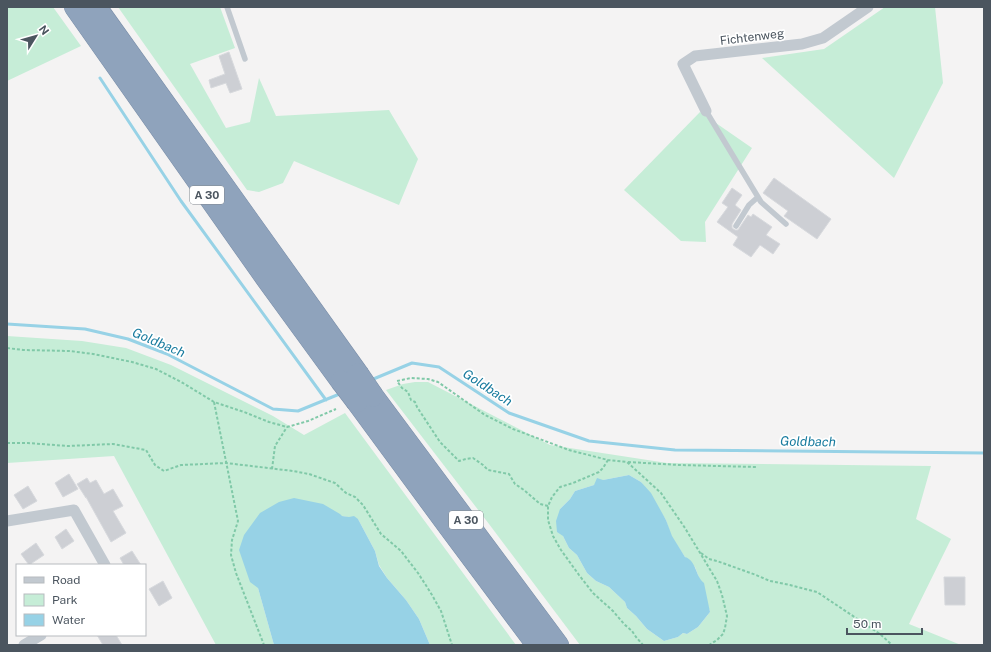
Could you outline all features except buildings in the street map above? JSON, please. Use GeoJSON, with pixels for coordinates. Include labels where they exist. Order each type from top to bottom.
{"type":"FeatureCollection","features":[{"type":"Feature","properties":{"kind":"highway","name":"A 30"},"geometry":{"type":"LineString","coordinates":[[75,7],[268,280],[350,378]]}},
{"type":"Feature","properties":{"kind":"highway","name":"A 30"},"geometry":{"type":"LineString","coordinates":[[96,7],[365,399],[453,534],[537,645]]}},
{"type":"Feature","properties":{"kind":"highway","name":"A 30"},"geometry":{"type":"LineString","coordinates":[[365,399],[558,645]]}},
{"type":"Feature","properties":{"kind":"street","name":"Fichtenweg"},"geometry":{"type":"LineString","coordinates":[[706,111],[683,64],[695,56],[802,44],[823,38],[868,7]]}},
{"type":"Feature","properties":{"kind":"street"},"geometry":{"type":"LineString","coordinates":[[7,521],[74,510],[104,564]]}},
{"type":"Feature","properties":{"kind":"street"},"geometry":{"type":"LineString","coordinates":[[24,645],[40,636]]}},
{"type":"Feature","properties":{"kind":"lane"},"geometry":{"type":"LineString","coordinates":[[227,7],[245,59]]}},
{"type":"Feature","properties":{"kind":"lane"},"geometry":{"type":"LineString","coordinates":[[706,111],[761,202],[786,224]]}},
{"type":"Feature","properties":{"kind":"lane"},"geometry":{"type":"LineString","coordinates":[[736,226],[749,205],[758,197]]}},
{"type":"Feature","properties":{"kind":"path"},"geometry":{"type":"LineString","coordinates":[[7,348],[23,350],[70,351],[132,362],[156,369],[183,382],[214,402],[287,427],[308,421],[336,409]]}},
{"type":"Feature","properties":{"kind":"path"},"geometry":{"type":"LineString","coordinates":[[548,506],[540,504],[515,484],[509,474],[488,470],[473,458],[459,461],[440,442],[415,402],[411,400],[408,392],[402,388],[398,381],[411,378],[428,379],[438,382],[485,415],[513,429],[569,450],[608,460],[672,465],[756,467]]}},
{"type":"Feature","properties":{"kind":"path"},"geometry":{"type":"LineString","coordinates":[[214,402],[238,521],[232,540],[231,554],[236,574],[264,645]]}},
{"type":"Feature","properties":{"kind":"path"},"geometry":{"type":"LineString","coordinates":[[272,469],[275,446],[287,427]]}},
{"type":"Feature","properties":{"kind":"path"},"geometry":{"type":"LineString","coordinates":[[7,443],[68,446],[113,444],[146,450],[155,465],[164,471],[181,465],[226,463],[293,471],[309,474],[335,483],[346,493],[355,497],[363,505],[381,534],[402,551],[418,573],[441,611],[452,645]]}},
{"type":"Feature","properties":{"kind":"path"},"geometry":{"type":"LineString","coordinates":[[608,460],[599,472],[560,487],[552,496],[548,506],[548,520],[553,536],[561,550],[593,593],[613,611],[643,645]]}},
{"type":"Feature","properties":{"kind":"path"},"geometry":{"type":"LineString","coordinates":[[626,462],[661,493],[699,550],[717,581],[722,595],[726,616],[725,628],[723,634],[709,645]]}},
{"type":"Feature","properties":{"kind":"path"},"geometry":{"type":"LineString","coordinates":[[699,550],[709,559],[770,581],[817,592],[880,634],[892,645]]}},
{"type":"Feature","properties":{"kind":"green space"},"geometry":{"type":"Polygon","coordinates":[[[7,7],[53,7],[81,46],[7,81],[7,7]]]}},
{"type":"Feature","properties":{"kind":"green space"},"geometry":{"type":"Polygon","coordinates":[[[118,7],[220,7],[235,48],[190,64],[226,128],[250,122],[259,78],[276,116],[389,110],[418,159],[399,205],[294,161],[283,183],[259,192],[247,190],[118,7]]]}},
{"type":"Feature","properties":{"kind":"green space"},"geometry":{"type":"Polygon","coordinates":[[[885,7],[935,7],[943,83],[894,178],[762,58],[824,49],[885,7]]]}},
{"type":"Feature","properties":{"kind":"green space"},"geometry":{"type":"Polygon","coordinates":[[[700,112],[752,148],[705,222],[706,242],[681,241],[624,190],[700,112]]]}},
{"type":"Feature","properties":{"kind":"green space"},"geometry":{"type":"Polygon","coordinates":[[[7,336],[82,341],[126,348],[171,365],[273,416],[304,435],[345,413],[516,645],[430,645],[419,619],[406,600],[387,578],[379,565],[375,551],[358,519],[342,516],[258,588],[274,645],[216,645],[114,456],[7,463],[7,336]]]}},
{"type":"Feature","properties":{"kind":"green space"},"geometry":{"type":"Polygon","coordinates":[[[428,382],[550,445],[667,463],[931,466],[916,519],[951,539],[909,624],[961,645],[580,645],[386,390],[403,384],[428,382]],[[629,475],[603,480],[594,485],[575,491],[570,499],[560,509],[563,536],[569,548],[577,555],[587,573],[596,581],[609,587],[625,602],[627,608],[647,629],[664,641],[678,637],[683,633],[687,634],[698,627],[710,612],[695,567],[685,557],[671,536],[666,520],[641,482],[629,475]]]}},
{"type":"Feature","properties":{"kind":"water"},"geometry":{"type":"Polygon","coordinates":[[[629,475],[641,482],[651,493],[666,520],[672,536],[685,557],[692,562],[699,577],[704,583],[710,612],[698,627],[687,634],[683,633],[678,637],[664,641],[647,629],[627,608],[625,602],[609,587],[596,581],[587,573],[577,555],[569,548],[563,536],[557,532],[556,521],[560,509],[570,499],[575,491],[594,485],[597,478],[603,480],[629,475]]]}},
{"type":"Feature","properties":{"kind":"water"},"geometry":{"type":"Polygon","coordinates":[[[294,498],[323,504],[342,516],[354,516],[358,519],[375,551],[379,566],[419,619],[430,645],[274,645],[258,588],[250,582],[239,550],[244,535],[260,513],[279,502],[294,498]]]}},
{"type":"Feature","properties":{"kind":"waterway"},"geometry":{"type":"LineString","coordinates":[[100,78],[181,201],[326,400]]}},
{"type":"Feature","properties":{"kind":"waterway","name":"Goldbach"},"geometry":{"type":"LineString","coordinates":[[7,324],[85,329],[128,339],[167,354],[273,409],[298,411],[342,393]]}},
{"type":"Feature","properties":{"kind":"waterway","name":"Goldbach"},"geometry":{"type":"LineString","coordinates":[[371,380],[412,363],[439,367],[509,413],[589,441],[675,450],[984,453]]}}]}
